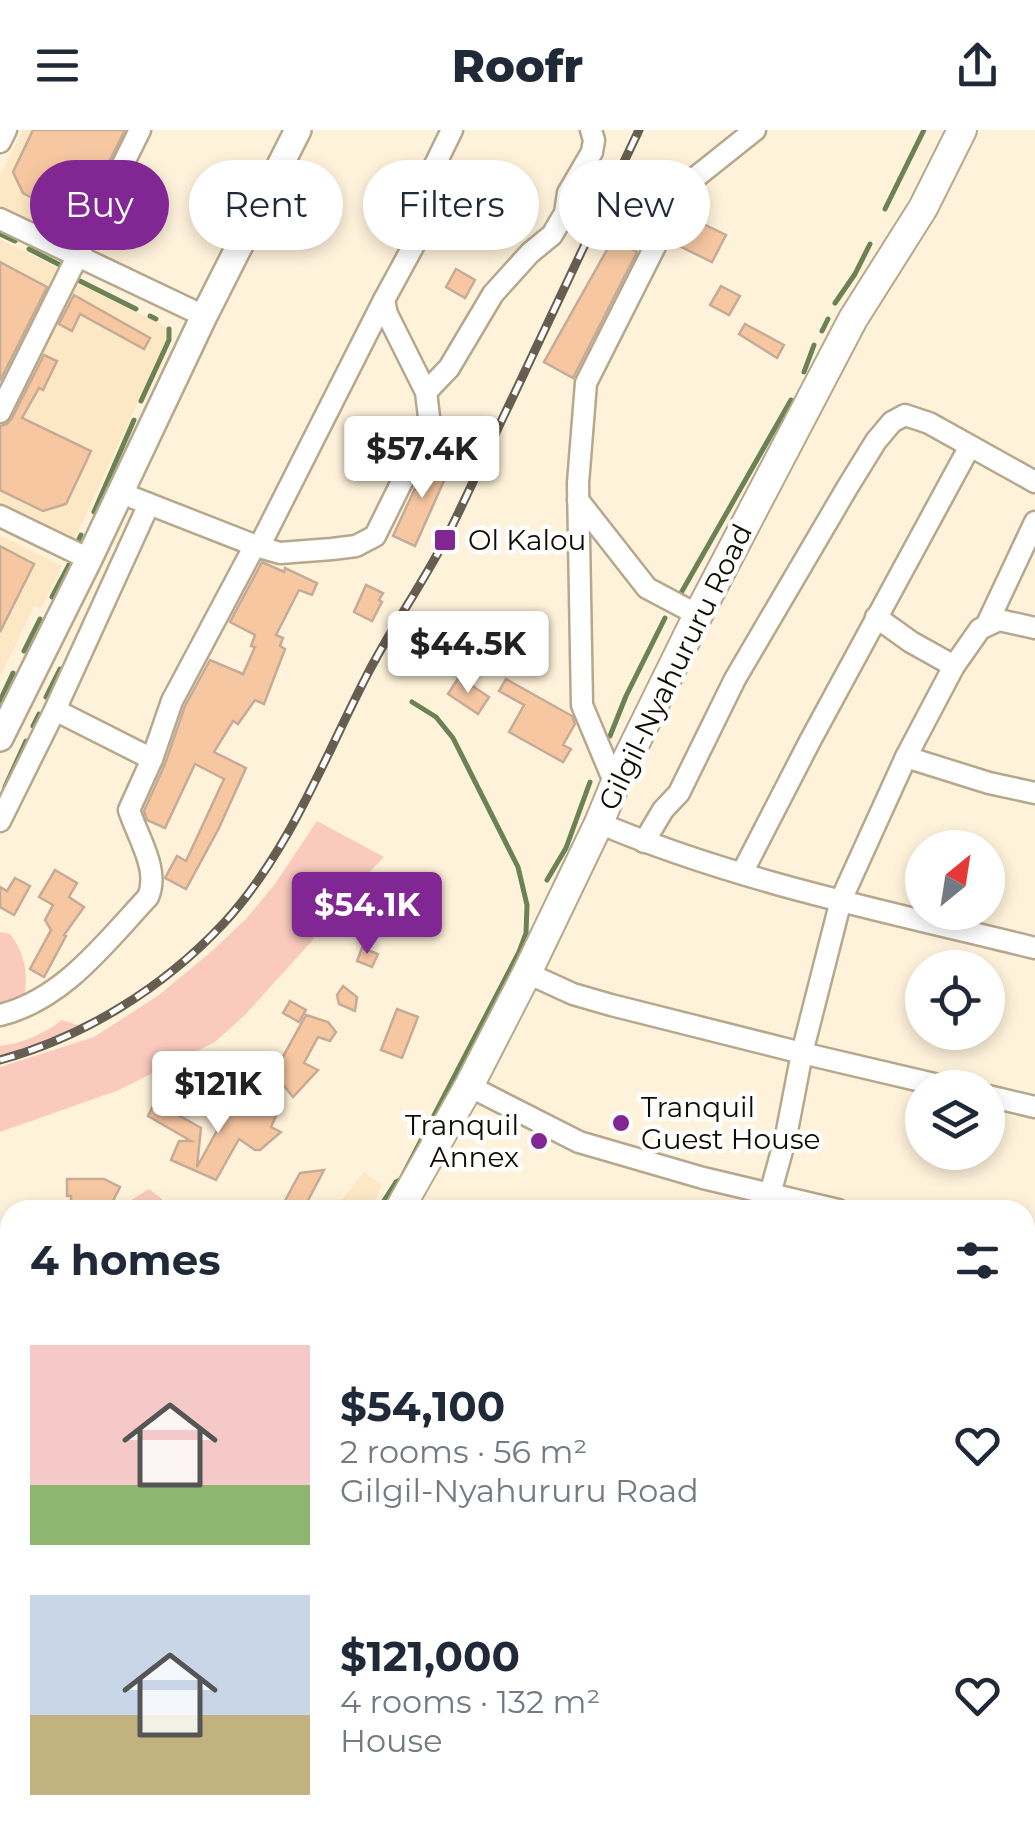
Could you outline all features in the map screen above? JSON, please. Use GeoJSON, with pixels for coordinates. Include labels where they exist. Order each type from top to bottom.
{"type":"FeatureCollection","features":[{"type":"Feature","properties":{"kind":"highway","name":"Gilgil-Nyahururu Road"},"geometry":{"type":"LineString","coordinates":[[406,1200],[527,973],[698,615],[853,319],[923,208],[962,130]]}},
{"type":"Feature","properties":{"kind":"main road"},"geometry":{"type":"LineString","coordinates":[[0,738],[298,130]]}},
{"type":"Feature","properties":{"kind":"street"},"geometry":{"type":"LineString","coordinates":[[0,142],[6,130]]}},
{"type":"Feature","properties":{"kind":"street"},"geometry":{"type":"LineString","coordinates":[[0,412],[140,130]]}},
{"type":"Feature","properties":{"kind":"street"},"geometry":{"type":"LineString","coordinates":[[0,1016],[16,1012],[77,972],[148,897],[154,884],[150,863],[130,810],[172,701],[414,243],[419,206],[452,130]]}},
{"type":"Feature","properties":{"kind":"street"},"geometry":{"type":"LineString","coordinates":[[426,392],[449,368],[492,294],[552,235],[564,213],[568,193],[592,152],[591,130]]}},
{"type":"Feature","properties":{"kind":"street"},"geometry":{"type":"LineString","coordinates":[[615,784],[582,705],[578,500],[586,384],[686,184],[755,130]]}},
{"type":"Feature","properties":{"kind":"street"},"geometry":{"type":"LineString","coordinates":[[0,218],[204,316]]}},
{"type":"Feature","properties":{"kind":"street"},"geometry":{"type":"LineString","coordinates":[[121,492],[280,553],[356,546],[375,536],[430,425],[426,392],[386,314],[384,300]]}},
{"type":"Feature","properties":{"kind":"street"},"geometry":{"type":"LineString","coordinates":[[644,842],[663,810],[679,793],[735,679],[876,440],[892,422],[905,416],[929,423],[1035,482]]}},
{"type":"Feature","properties":{"kind":"street"},"geometry":{"type":"LineString","coordinates":[[742,873],[970,446]]}},
{"type":"Feature","properties":{"kind":"street"},"geometry":{"type":"LineString","coordinates":[[578,500],[647,588],[698,615]]}},
{"type":"Feature","properties":{"kind":"street"},"geometry":{"type":"LineString","coordinates":[[0,821],[149,504]]}},
{"type":"Feature","properties":{"kind":"street"},"geometry":{"type":"LineString","coordinates":[[0,516],[89,559]]}},
{"type":"Feature","properties":{"kind":"street"},"geometry":{"type":"LineString","coordinates":[[986,624],[1035,522]]}},
{"type":"Feature","properties":{"kind":"street"},"geometry":{"type":"LineString","coordinates":[[876,617],[954,666]]}},
{"type":"Feature","properties":{"kind":"street"},"geometry":{"type":"LineString","coordinates":[[770,1194],[841,900],[906,757],[954,666],[980,629],[998,620],[1035,628]]}},
{"type":"Feature","properties":{"kind":"street"},"geometry":{"type":"LineString","coordinates":[[55,710],[152,759]]}},
{"type":"Feature","properties":{"kind":"street"},"geometry":{"type":"LineString","coordinates":[[906,757],[1035,793]]}},
{"type":"Feature","properties":{"kind":"street"},"geometry":{"type":"LineString","coordinates":[[598,823],[742,873],[1035,948]]}},
{"type":"Feature","properties":{"kind":"street"},"geometry":{"type":"LineString","coordinates":[[527,973],[573,994],[905,1077]]}},
{"type":"Feature","properties":{"kind":"street"},"geometry":{"type":"LineString","coordinates":[[469,1086],[579,1142],[796,1200]]}},
{"type":"Feature","properties":{"kind":"street"},"geometry":{"type":"LineString","coordinates":[[1005,1100],[1035,1107]]}},
{"type":"Feature","properties":{"kind":"shaded area"},"geometry":{"type":"Polygon","coordinates":[[[23,130],[134,130],[118,160],[30,160],[30,219],[0,204],[0,175],[23,130]]]}},
{"type":"Feature","properties":{"kind":"shaded area"},"geometry":{"type":"Polygon","coordinates":[[[0,239],[62,270],[0,400],[0,239]]]}},
{"type":"Feature","properties":{"kind":"shaded area"},"geometry":{"type":"Polygon","coordinates":[[[75,282],[167,327],[167,339],[73,543],[0,508],[0,434],[75,282]]]}},
{"type":"Feature","properties":{"kind":"shaded area"},"geometry":{"type":"Polygon","coordinates":[[[0,535],[62,566],[41,609],[34,606],[0,677],[0,535]]]}},
{"type":"Feature","properties":{"kind":"shaded area"},"geometry":{"type":"Polygon","coordinates":[[[317,821],[384,857],[337,905],[312,941],[245,1015],[215,1042],[119,1090],[0,1132],[0,1067],[94,1037],[159,995],[246,919],[317,821]]]}},
{"type":"Feature","properties":{"kind":"shaded area"},"geometry":{"type":"Polygon","coordinates":[[[0,932],[10,934],[20,950],[26,982],[24,1000],[0,1010],[0,932]]]}},
{"type":"Feature","properties":{"kind":"shaded area"},"geometry":{"type":"Polygon","coordinates":[[[62,1020],[81,1026],[0,1056],[0,1046],[33,1037],[62,1020]]]}},
{"type":"Feature","properties":{"kind":"shaded area"},"geometry":{"type":"Polygon","coordinates":[[[364,1172],[382,1186],[375,1200],[342,1200],[364,1172]]]}},
{"type":"Feature","properties":{"kind":"shaded area"},"geometry":{"type":"Polygon","coordinates":[[[149,1189],[162,1200],[131,1200],[149,1189]]]}},
{"type":"Feature","properties":{"kind":"building"},"geometry":{"type":"Polygon","coordinates":[[[33,130],[125,130],[110,160],[30,160],[30,197],[23,193],[13,172],[33,130]]]}},
{"type":"Feature","properties":{"kind":"building"},"geometry":{"type":"Polygon","coordinates":[[[710,227],[726,235],[712,262],[687,250],[710,250],[710,227]]]}},
{"type":"Feature","properties":{"kind":"building"},"geometry":{"type":"Polygon","coordinates":[[[607,250],[637,252],[573,378],[544,362],[607,250]]]}},
{"type":"Feature","properties":{"kind":"building"},"geometry":{"type":"Polygon","coordinates":[[[0,262],[47,287],[0,381],[0,262]]]}},
{"type":"Feature","properties":{"kind":"building"},"geometry":{"type":"Polygon","coordinates":[[[456,269],[475,280],[465,298],[446,287],[456,269]]]}},
{"type":"Feature","properties":{"kind":"building"},"geometry":{"type":"Polygon","coordinates":[[[721,286],[740,296],[729,315],[710,305],[721,286]]]}},
{"type":"Feature","properties":{"kind":"building"},"geometry":{"type":"Polygon","coordinates":[[[74,295],[150,338],[144,349],[80,314],[72,331],[59,324],[74,295]]]}},
{"type":"Feature","properties":{"kind":"building"},"geometry":{"type":"Polygon","coordinates":[[[745,324],[784,345],[777,358],[739,334],[745,324]]]}},
{"type":"Feature","properties":{"kind":"building"},"geometry":{"type":"Polygon","coordinates":[[[44,355],[57,361],[43,390],[39,388],[22,418],[91,451],[66,504],[43,511],[0,490],[0,426],[12,418],[44,355]]]}},
{"type":"Feature","properties":{"kind":"building"},"geometry":{"type":"Polygon","coordinates":[[[430,456],[451,465],[415,546],[393,536],[430,456]]]}},
{"type":"Feature","properties":{"kind":"building"},"geometry":{"type":"Polygon","coordinates":[[[0,546],[34,564],[0,632],[0,546]]]}},
{"type":"Feature","properties":{"kind":"building"},"geometry":{"type":"Polygon","coordinates":[[[262,562],[317,583],[312,595],[299,590],[276,635],[283,638],[280,646],[285,649],[264,704],[255,700],[238,724],[233,721],[214,752],[246,768],[186,889],[165,878],[177,856],[186,861],[224,779],[195,764],[165,828],[147,820],[144,811],[185,706],[210,660],[243,674],[255,647],[251,646],[255,635],[230,622],[262,562]]]}},
{"type":"Feature","properties":{"kind":"building"},"geometry":{"type":"Polygon","coordinates":[[[366,585],[383,593],[372,621],[354,612],[366,585]]]}},
{"type":"Feature","properties":{"kind":"building"},"geometry":{"type":"Polygon","coordinates":[[[486,618],[499,625],[492,638],[479,631],[486,618]]]}},
{"type":"Feature","properties":{"kind":"building"},"geometry":{"type":"Polygon","coordinates":[[[481,633],[515,653],[507,668],[473,650],[481,633]]]}},
{"type":"Feature","properties":{"kind":"building"},"geometry":{"type":"Polygon","coordinates":[[[459,677],[489,697],[478,714],[448,694],[459,677]]]}},
{"type":"Feature","properties":{"kind":"building"},"geometry":{"type":"Polygon","coordinates":[[[506,679],[572,716],[575,724],[563,745],[571,749],[563,762],[509,732],[524,705],[499,691],[506,679]]]}},
{"type":"Feature","properties":{"kind":"building"},"geometry":{"type":"Polygon","coordinates":[[[55,870],[77,883],[69,897],[84,907],[64,935],[44,977],[30,969],[51,930],[45,920],[53,905],[39,897],[55,870]]]}},
{"type":"Feature","properties":{"kind":"building"},"geometry":{"type":"Polygon","coordinates":[[[15,878],[30,886],[14,915],[0,907],[0,887],[7,891],[15,878]]]}},
{"type":"Feature","properties":{"kind":"building"},"geometry":{"type":"Polygon","coordinates":[[[362,948],[378,954],[372,967],[357,961],[362,948]]]}},
{"type":"Feature","properties":{"kind":"building"},"geometry":{"type":"Polygon","coordinates":[[[343,986],[357,997],[355,1011],[339,1004],[337,995],[343,986]]]}},
{"type":"Feature","properties":{"kind":"building"},"geometry":{"type":"Polygon","coordinates":[[[290,1001],[306,1010],[299,1022],[283,1013],[290,1001]]]}},
{"type":"Feature","properties":{"kind":"building"},"geometry":{"type":"Polygon","coordinates":[[[397,1009],[418,1017],[402,1058],[381,1050],[397,1009]]]}},
{"type":"Feature","properties":{"kind":"building"},"geometry":{"type":"Polygon","coordinates":[[[306,1015],[328,1022],[336,1032],[330,1041],[318,1037],[304,1063],[318,1070],[293,1097],[274,1073],[306,1015]]]}},
{"type":"Feature","properties":{"kind":"building"},"geometry":{"type":"Polygon","coordinates":[[[185,1086],[207,1101],[188,1115],[185,1086]]]}},
{"type":"Feature","properties":{"kind":"building"},"geometry":{"type":"Polygon","coordinates":[[[235,1098],[253,1113],[258,1105],[276,1116],[271,1127],[281,1132],[260,1150],[239,1139],[216,1180],[171,1160],[179,1141],[191,1141],[148,1116],[155,1102],[201,1128],[197,1167],[235,1098]]]}},
{"type":"Feature","properties":{"kind":"building"},"geometry":{"type":"Polygon","coordinates":[[[324,1170],[308,1200],[285,1200],[300,1173],[324,1170]]]}},
{"type":"Feature","properties":{"kind":"building"},"geometry":{"type":"Polygon","coordinates":[[[67,1179],[104,1179],[120,1187],[114,1200],[71,1200],[67,1196],[67,1179]]]}},
{"type":"Feature","properties":{"kind":"waterway"},"geometry":{"type":"LineString","coordinates":[[885,209],[924,130]]}},
{"type":"Feature","properties":{"kind":"waterway"},"geometry":{"type":"LineString","coordinates":[[0,234],[15,241]]}},
{"type":"Feature","properties":{"kind":"waterway"},"geometry":{"type":"LineString","coordinates":[[835,303],[870,244]]}},
{"type":"Feature","properties":{"kind":"waterway"},"geometry":{"type":"LineString","coordinates":[[29,249],[60,265]]}},
{"type":"Feature","properties":{"kind":"waterway"},"geometry":{"type":"LineString","coordinates":[[80,281],[136,309]]}},
{"type":"Feature","properties":{"kind":"waterway"},"geometry":{"type":"LineString","coordinates":[[150,316],[156,319]]}},
{"type":"Feature","properties":{"kind":"waterway"},"geometry":{"type":"LineString","coordinates":[[822,331],[828,319]]}},
{"type":"Feature","properties":{"kind":"waterway"},"geometry":{"type":"LineString","coordinates":[[141,401],[169,340],[169,329]]}},
{"type":"Feature","properties":{"kind":"waterway"},"geometry":{"type":"LineString","coordinates":[[804,372],[814,345]]}},
{"type":"Feature","properties":{"kind":"waterway"},"geometry":{"type":"LineString","coordinates":[[681,593],[791,400]]}},
{"type":"Feature","properties":{"kind":"waterway"},"geometry":{"type":"LineString","coordinates":[[94,512],[134,420]]}},
{"type":"Feature","properties":{"kind":"waterway"},"geometry":{"type":"LineString","coordinates":[[78,541],[81,535]]}},
{"type":"Feature","properties":{"kind":"waterway"},"geometry":{"type":"LineString","coordinates":[[52,597],[69,565]]}},
{"type":"Feature","properties":{"kind":"waterway"},"geometry":{"type":"LineString","coordinates":[[610,736],[665,618]]}},
{"type":"Feature","properties":{"kind":"waterway"},"geometry":{"type":"LineString","coordinates":[[24,651],[40,619]]}},
{"type":"Feature","properties":{"kind":"waterway"},"geometry":{"type":"LineString","coordinates":[[46,697],[60,669]]}},
{"type":"Feature","properties":{"kind":"waterway"},"geometry":{"type":"LineString","coordinates":[[0,701],[13,673]]}},
{"type":"Feature","properties":{"kind":"waterway"},"geometry":{"type":"LineString","coordinates":[[401,1179],[519,952],[526,933],[527,905],[518,867],[453,738],[436,717],[412,702]]}},
{"type":"Feature","properties":{"kind":"waterway"},"geometry":{"type":"LineString","coordinates":[[33,726],[39,714]]}},
{"type":"Feature","properties":{"kind":"waterway"},"geometry":{"type":"LineString","coordinates":[[5,787],[26,741]]}},
{"type":"Feature","properties":{"kind":"waterway"},"geometry":{"type":"LineString","coordinates":[[547,880],[566,848],[590,782]]}},
{"type":"Feature","properties":{"kind":"waterway"},"geometry":{"type":"LineString","coordinates":[[384,1200],[402,1179]]}},
{"type":"Feature","properties":{"kind":"railway"},"geometry":{"type":"LineString","coordinates":[[0,1060],[92,1024],[148,989],[223,924],[267,868],[303,806],[375,660],[445,540],[639,130]]}},
{"type":"Feature","properties":{"kind":"place","name":"Ol Kalou"},"geometry":{"type":"Point","coordinates":[445,540]}},
{"type":"Feature","properties":{"kind":"place","name":"Tranquil Guest House"},"geometry":{"type":"Point","coordinates":[621,1123]}},
{"type":"Feature","properties":{"kind":"place","name":"Tranquil Annex"},"geometry":{"type":"Point","coordinates":[539,1141]}}]}
